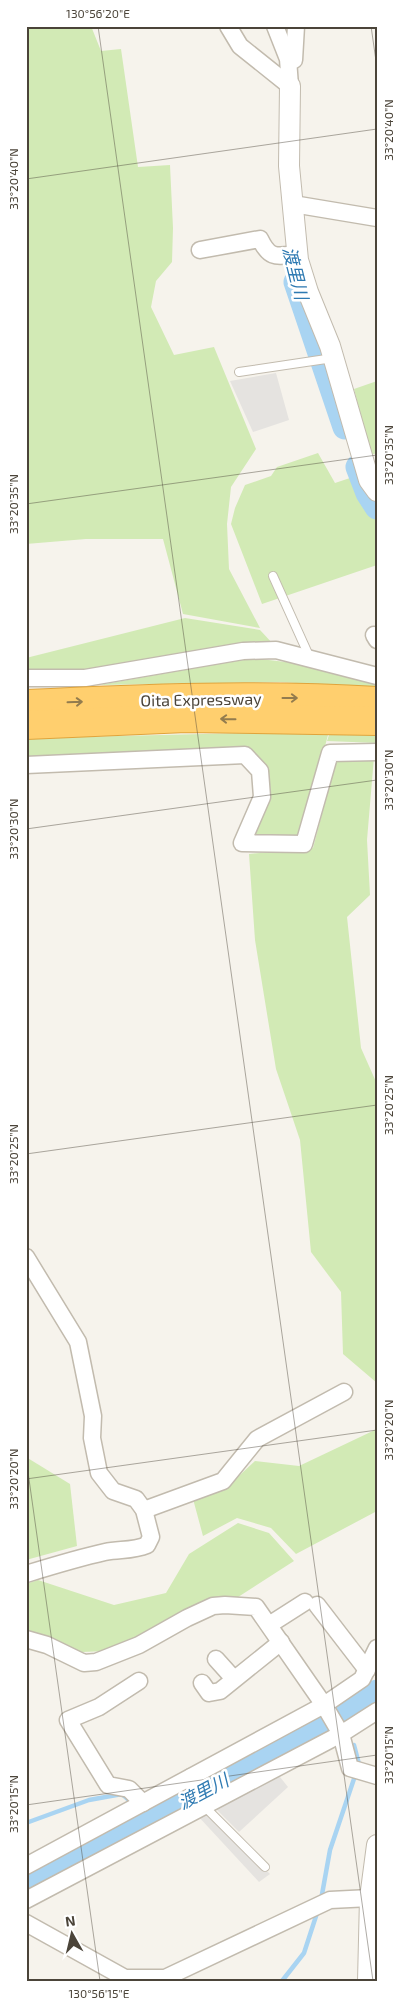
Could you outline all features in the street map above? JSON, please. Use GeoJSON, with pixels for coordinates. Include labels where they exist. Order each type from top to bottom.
{"type":"FeatureCollection","features":[{"type":"Feature","properties":{"kind":"highway","name":"Oita Expressway"},"geometry":{"type":"LineString","coordinates":[[26,704],[185,697],[330,709],[377,722]]}},
{"type":"Feature","properties":{"kind":"highway","name":"Oita Expressway"},"geometry":{"type":"LineString","coordinates":[[26,725],[330,709],[377,701]]}},
{"type":"Feature","properties":{"kind":"street"},"geometry":{"type":"LineString","coordinates":[[228,26],[240,46],[290,86]]}},
{"type":"Feature","properties":{"kind":"street"},"geometry":{"type":"LineString","coordinates":[[276,26],[288,59],[290,86],[289,166],[297,254],[308,292],[333,358],[369,480],[377,491]]}},
{"type":"Feature","properties":{"kind":"street"},"geometry":{"type":"LineString","coordinates":[[294,60],[296,26]]}},
{"type":"Feature","properties":{"kind":"street"},"geometry":{"type":"LineString","coordinates":[[293,204],[377,218]]}},
{"type":"Feature","properties":{"kind":"street"},"geometry":{"type":"LineString","coordinates":[[200,250],[260,239],[266,252],[276,256],[297,254]]}},
{"type":"Feature","properties":{"kind":"street"},"geometry":{"type":"LineString","coordinates":[[26,678],[85,678],[243,651],[276,650],[377,676]]}},
{"type":"Feature","properties":{"kind":"street"},"geometry":{"type":"LineString","coordinates":[[26,765],[245,755],[260,771],[262,797],[242,843],[304,844],[330,753],[377,752]]}},
{"type":"Feature","properties":{"kind":"street"},"geometry":{"type":"LineString","coordinates":[[26,1257],[78,1342],[93,1416],[92,1438],[98,1473],[113,1492],[136,1499],[144,1510],[151,1537],[147,1545],[137,1550],[108,1552],[68,1560],[26,1574]]}},
{"type":"Feature","properties":{"kind":"street"},"geometry":{"type":"LineString","coordinates":[[144,1510],[223,1481],[257,1439],[344,1392]]}},
{"type":"Feature","properties":{"kind":"street"},"geometry":{"type":"LineString","coordinates":[[269,1625],[311,1604],[367,1670]]}},
{"type":"Feature","properties":{"kind":"street"},"geometry":{"type":"LineString","coordinates":[[26,1639],[47,1645],[84,1663],[96,1662],[138,1645],[187,1618],[214,1606],[256,1607],[324,1705],[341,1734],[350,1768],[372,1775]]}},
{"type":"Feature","properties":{"kind":"street"},"geometry":{"type":"LineString","coordinates":[[202,1683],[209,1693],[220,1691],[281,1642]]}},
{"type":"Feature","properties":{"kind":"street"},"geometry":{"type":"LineString","coordinates":[[26,1866],[324,1705],[362,1679],[377,1648]]}},
{"type":"Feature","properties":{"kind":"street"},"geometry":{"type":"LineString","coordinates":[[216,1659],[234,1679]]}},
{"type":"Feature","properties":{"kind":"street"},"geometry":{"type":"LineString","coordinates":[[139,1681],[99,1707],[68,1720],[108,1786],[129,1789],[143,1803]]}},
{"type":"Feature","properties":{"kind":"street"},"geometry":{"type":"LineString","coordinates":[[26,1900],[341,1734],[377,1711]]}},
{"type":"Feature","properties":{"kind":"street"},"geometry":{"type":"LineString","coordinates":[[191,1777],[204,1806]]}},
{"type":"Feature","properties":{"kind":"street"},"geometry":{"type":"LineString","coordinates":[[368,1981],[370,1898],[377,1846]]}},
{"type":"Feature","properties":{"kind":"street"},"geometry":{"type":"LineString","coordinates":[[26,1923],[125,1978],[154,1979],[165,1978],[330,1900],[370,1898]]}},
{"type":"Feature","properties":{"kind":"lane"},"geometry":{"type":"LineString","coordinates":[[240,372],[333,358]]}},
{"type":"Feature","properties":{"kind":"lane"},"geometry":{"type":"LineString","coordinates":[[273,576],[311,660]]}},
{"type":"Feature","properties":{"kind":"lane"},"geometry":{"type":"LineString","coordinates":[[204,1806],[265,1866]]}},
{"type":"Feature","properties":{"kind":"green space"},"geometry":{"type":"Polygon","coordinates":[[[26,26],[91,26],[101,51],[121,49],[138,167],[170,165],[173,228],[172,262],[156,281],[151,307],[174,355],[214,347],[256,449],[231,487],[227,524],[229,569],[260,628],[183,614],[163,539],[86,539],[26,544],[26,26]]]}},
{"type":"Feature","properties":{"kind":"green space"},"geometry":{"type":"Polygon","coordinates":[[[377,381],[377,453],[371,455],[354,389],[377,381]]]}},
{"type":"Feature","properties":{"kind":"green space"},"geometry":{"type":"Polygon","coordinates":[[[318,453],[335,483],[350,478],[377,522],[377,565],[262,604],[231,524],[235,508],[245,485],[271,476],[277,467],[318,453]]]}},
{"type":"Feature","properties":{"kind":"green space"},"geometry":{"type":"Polygon","coordinates":[[[185,618],[260,630],[274,645],[103,672],[26,673],[26,658],[185,618]]]}},
{"type":"Feature","properties":{"kind":"green space"},"geometry":{"type":"Polygon","coordinates":[[[252,658],[294,663],[333,674],[377,682],[377,688],[280,682],[99,685],[252,658]]]}},
{"type":"Feature","properties":{"kind":"green space"},"geometry":{"type":"Polygon","coordinates":[[[329,731],[301,838],[252,837],[265,798],[247,751],[26,760],[26,739],[32,738],[329,731]]]}},
{"type":"Feature","properties":{"kind":"green space"},"geometry":{"type":"Polygon","coordinates":[[[330,732],[377,735],[377,743],[327,741],[330,732]]]}},
{"type":"Feature","properties":{"kind":"green space"},"geometry":{"type":"Polygon","coordinates":[[[374,757],[367,840],[370,895],[347,917],[361,1048],[377,1084],[377,1383],[343,1354],[341,1292],[311,1252],[300,1140],[276,1069],[255,940],[249,854],[313,848],[336,761],[374,757]]]}},
{"type":"Feature","properties":{"kind":"green space"},"geometry":{"type":"Polygon","coordinates":[[[377,1429],[377,1511],[296,1554],[271,1528],[237,1518],[203,1536],[193,1499],[228,1486],[255,1461],[299,1466],[377,1429]]]}},
{"type":"Feature","properties":{"kind":"green space"},"geometry":{"type":"Polygon","coordinates":[[[26,1457],[70,1484],[77,1546],[26,1560],[26,1457]]]}},
{"type":"Feature","properties":{"kind":"green space"},"geometry":{"type":"Polygon","coordinates":[[[238,1523],[269,1533],[294,1561],[235,1599],[142,1639],[107,1651],[82,1652],[26,1634],[26,1584],[38,1580],[114,1605],[166,1593],[189,1554],[238,1523]]]}},
{"type":"Feature","properties":{"kind":"shaded area"},"geometry":{"type":"Polygon","coordinates":[[[276,373],[289,420],[253,432],[230,381],[276,373]]]}},
{"type":"Feature","properties":{"kind":"shaded area"},"geometry":{"type":"Polygon","coordinates":[[[276,1772],[288,1787],[239,1832],[213,1806],[276,1772]]]}},
{"type":"Feature","properties":{"kind":"shaded area"},"geometry":{"type":"Polygon","coordinates":[[[207,1811],[270,1874],[259,1882],[197,1815],[207,1811]]]}},
{"type":"Feature","properties":{"kind":"water"},"geometry":{"type":"Polygon","coordinates":[[[377,1680],[377,1708],[351,1723],[341,1707],[374,1686],[377,1680]]]}},
{"type":"Feature","properties":{"kind":"waterway","name":"渡里川"},"geometry":{"type":"LineString","coordinates":[[296,282],[345,427]]}},
{"type":"Feature","properties":{"kind":"waterway","name":"渡里川"},"geometry":{"type":"LineString","coordinates":[[358,467],[368,493],[377,507]]}},
{"type":"Feature","properties":{"kind":"waterway","name":"渡里川"},"geometry":{"type":"LineString","coordinates":[[26,1886],[356,1709],[377,1692]]}},
{"type":"Feature","properties":{"kind":"waterway"},"geometry":{"type":"LineString","coordinates":[[321,1900],[330,1850],[359,1764],[354,1745]]}},
{"type":"Feature","properties":{"kind":"waterway"},"geometry":{"type":"LineString","coordinates":[[26,1823],[89,1800],[122,1794],[130,1801]]}},
{"type":"Feature","properties":{"kind":"waterway"},"geometry":{"type":"LineString","coordinates":[[282,1981],[304,1953],[318,1910]]}}]}
